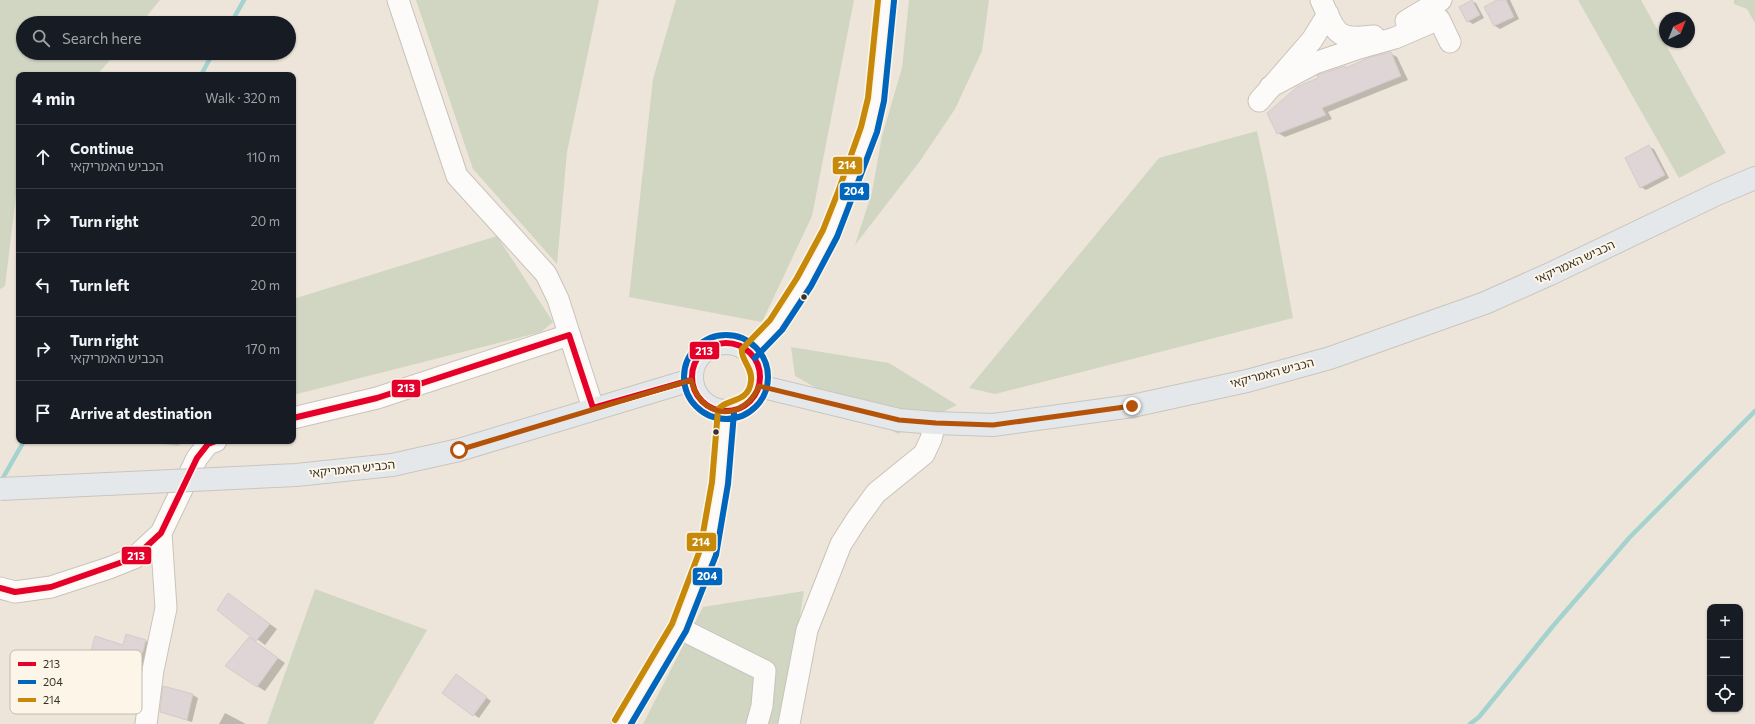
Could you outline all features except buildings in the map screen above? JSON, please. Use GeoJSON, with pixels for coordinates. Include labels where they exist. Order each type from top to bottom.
{"type":"FeatureCollection","features":[{"type":"Feature","properties":{"kind":"main road","name":"הכביש האמריקאי"},"geometry":{"type":"LineString","coordinates":[[759,386],[899,420],[936,423],[993,425],[1132,406],[1247,381],[1330,358],[1485,303],[1550,274],[1717,194],[1755,178]]}},
{"type":"Feature","properties":{"kind":"main road"},"geometry":{"type":"LineString","coordinates":[[729,343],[740,346],[750,352],[759,368],[759,386],[755,396],[747,404],[737,410],[726,412],[706,406],[694,390],[691,380],[693,368],[698,357],[706,349],[717,344],[729,343]]}},
{"type":"Feature","properties":{"kind":"main road","name":"הכביש האמריקאי"},"geometry":{"type":"LineString","coordinates":[[0,489],[296,475],[392,465],[459,450],[593,408],[691,380]]}},
{"type":"Feature","properties":{"kind":"street"},"geometry":{"type":"LineString","coordinates":[[398,0],[457,176],[546,274],[558,299],[593,408]]}},
{"type":"Feature","properties":{"kind":"street"},"geometry":{"type":"LineString","coordinates":[[750,352],[776,325],[804,282],[830,233],[845,195],[869,129],[876,99],[886,0]]}},
{"type":"Feature","properties":{"kind":"street"},"geometry":{"type":"LineString","coordinates":[[1324,7],[1335,30],[1345,36],[1357,38],[1376,36],[1415,16],[1441,0]]}},
{"type":"Feature","properties":{"kind":"street"},"geometry":{"type":"LineString","coordinates":[[1324,7],[1312,40],[1265,94],[1315,63],[1395,38],[1439,19],[1450,42]]}},
{"type":"Feature","properties":{"kind":"street"},"geometry":{"type":"LineString","coordinates":[[296,417],[377,398],[569,335]]}},
{"type":"Feature","properties":{"kind":"street"},"geometry":{"type":"LineString","coordinates":[[622,724],[679,628],[708,552],[720,484],[726,412]]}},
{"type":"Feature","properties":{"kind":"street"},"geometry":{"type":"LineString","coordinates":[[789,724],[807,630],[841,544],[856,519],[876,493],[924,454],[936,423]]}},
{"type":"Feature","properties":{"kind":"street"},"geometry":{"type":"LineString","coordinates":[[0,588],[15,592],[51,587],[134,558],[161,533],[197,458],[208,444]]}},
{"type":"Feature","properties":{"kind":"street"},"geometry":{"type":"LineString","coordinates":[[146,724],[153,670],[166,608],[161,533]]}},
{"type":"Feature","properties":{"kind":"street"},"geometry":{"type":"LineString","coordinates":[[679,628],[765,671],[762,706],[757,724]]}},
{"type":"Feature","properties":{"kind":"green space"},"geometry":{"type":"Polygon","coordinates":[[[0,0],[160,0],[147,16],[16,16],[16,60],[110,60],[100,72],[16,72],[16,196],[5,286],[0,289],[0,0]]]}},
{"type":"Feature","properties":{"kind":"green space"},"geometry":{"type":"Polygon","coordinates":[[[416,0],[599,0],[567,152],[557,264],[473,169],[416,0]]]}},
{"type":"Feature","properties":{"kind":"green space"},"geometry":{"type":"Polygon","coordinates":[[[676,0],[854,0],[812,216],[762,322],[629,297],[653,79],[676,0]]]}},
{"type":"Feature","properties":{"kind":"green space"},"geometry":{"type":"Polygon","coordinates":[[[909,0],[989,0],[982,51],[955,109],[920,161],[855,245],[872,192],[882,136],[902,68],[909,0]]]}},
{"type":"Feature","properties":{"kind":"green space"},"geometry":{"type":"Polygon","coordinates":[[[1578,0],[1641,0],[1659,32],[1659,48],[1668,48],[1726,153],[1679,178],[1578,0]]]}},
{"type":"Feature","properties":{"kind":"green space"},"geometry":{"type":"Polygon","coordinates":[[[1734,0],[1755,0],[1755,23],[1747,9],[1734,4],[1734,0]]]}},
{"type":"Feature","properties":{"kind":"green space"},"geometry":{"type":"Polygon","coordinates":[[[1257,131],[1293,318],[995,394],[969,388],[1159,158],[1257,131]]]}},
{"type":"Feature","properties":{"kind":"green space"},"geometry":{"type":"Polygon","coordinates":[[[497,236],[553,322],[541,332],[296,394],[296,298],[497,236]]]}},
{"type":"Feature","properties":{"kind":"green space"},"geometry":{"type":"Polygon","coordinates":[[[791,347],[889,363],[957,405],[898,434],[795,376],[791,347]]]}},
{"type":"Feature","properties":{"kind":"green space"},"geometry":{"type":"Polygon","coordinates":[[[163,444],[180,444],[178,446],[163,444]]]}},
{"type":"Feature","properties":{"kind":"green space"},"geometry":{"type":"Polygon","coordinates":[[[315,589],[427,630],[373,724],[267,724],[315,589]]]}},
{"type":"Feature","properties":{"kind":"green space"},"geometry":{"type":"Polygon","coordinates":[[[804,591],[782,724],[643,724],[703,607],[804,591]]]}},
{"type":"Feature","properties":{"kind":"waterway"},"geometry":{"type":"LineString","coordinates":[[235,16],[244,0]]}},
{"type":"Feature","properties":{"kind":"waterway"},"geometry":{"type":"LineString","coordinates":[[203,72],[209,60]]}},
{"type":"Feature","properties":{"kind":"waterway"},"geometry":{"type":"LineString","coordinates":[[1470,724],[1479,717],[1553,626],[1630,537],[1755,411]]}},
{"type":"Feature","properties":{"kind":"waterway"},"geometry":{"type":"LineString","coordinates":[[0,483],[22,444]]}},
{"type":"Feature","properties":{"kind":"transit line","name":"214"},"geometry":{"type":"LineString","coordinates":[[615,720],[672,624],[700,550],[712,482],[718,410],[721,406],[746,394],[751,381],[750,372],[743,356],[742,349],[770,320],[797,278],[823,230],[838,192],[861,127],[868,98],[878,0]]}},
{"type":"Feature","properties":{"kind":"transit line","name":"204"},"geometry":{"type":"LineString","coordinates":[[755,358],[782,330],[811,286],[837,237],[877,132],[884,101],[894,1]]}},
{"type":"Feature","properties":{"kind":"transit line","name":"213"},"geometry":{"type":"LineString","coordinates":[[296,417],[377,398],[569,335],[593,408],[691,380]]}},
{"type":"Feature","properties":{"kind":"transit line","name":"204"},"geometry":{"type":"LineString","coordinates":[[726,335],[742,338],[756,347],[765,361],[768,377],[765,393],[756,407],[742,416],[726,419],[710,416],[696,407],[687,393],[684,377],[687,361],[696,347],[710,338],[726,335]]}},
{"type":"Feature","properties":{"kind":"transit line","name":"213"},"geometry":{"type":"LineString","coordinates":[[726,343],[739,346],[750,353],[757,364],[760,377],[757,390],[750,401],[739,408],[726,411],[713,408],[702,401],[695,390],[692,377],[695,364],[702,353],[713,346],[726,343]]}},
{"type":"Feature","properties":{"kind":"transit line","name":"204"},"geometry":{"type":"LineString","coordinates":[[631,724],[686,631],[716,555],[728,484],[734,413]]}},
{"type":"Feature","properties":{"kind":"transit line","name":"213"},"geometry":{"type":"LineString","coordinates":[[0,588],[15,592],[51,587],[134,558],[161,533],[197,458],[208,444]]}},
{"type":"Feature","properties":{"kind":"route"},"geometry":{"type":"LineString","coordinates":[[459,450],[593,408],[691,380],[694,390],[706,406],[726,412],[737,410],[747,404],[755,396],[759,386],[899,420],[936,423],[993,425],[1132,406]]}}]}
